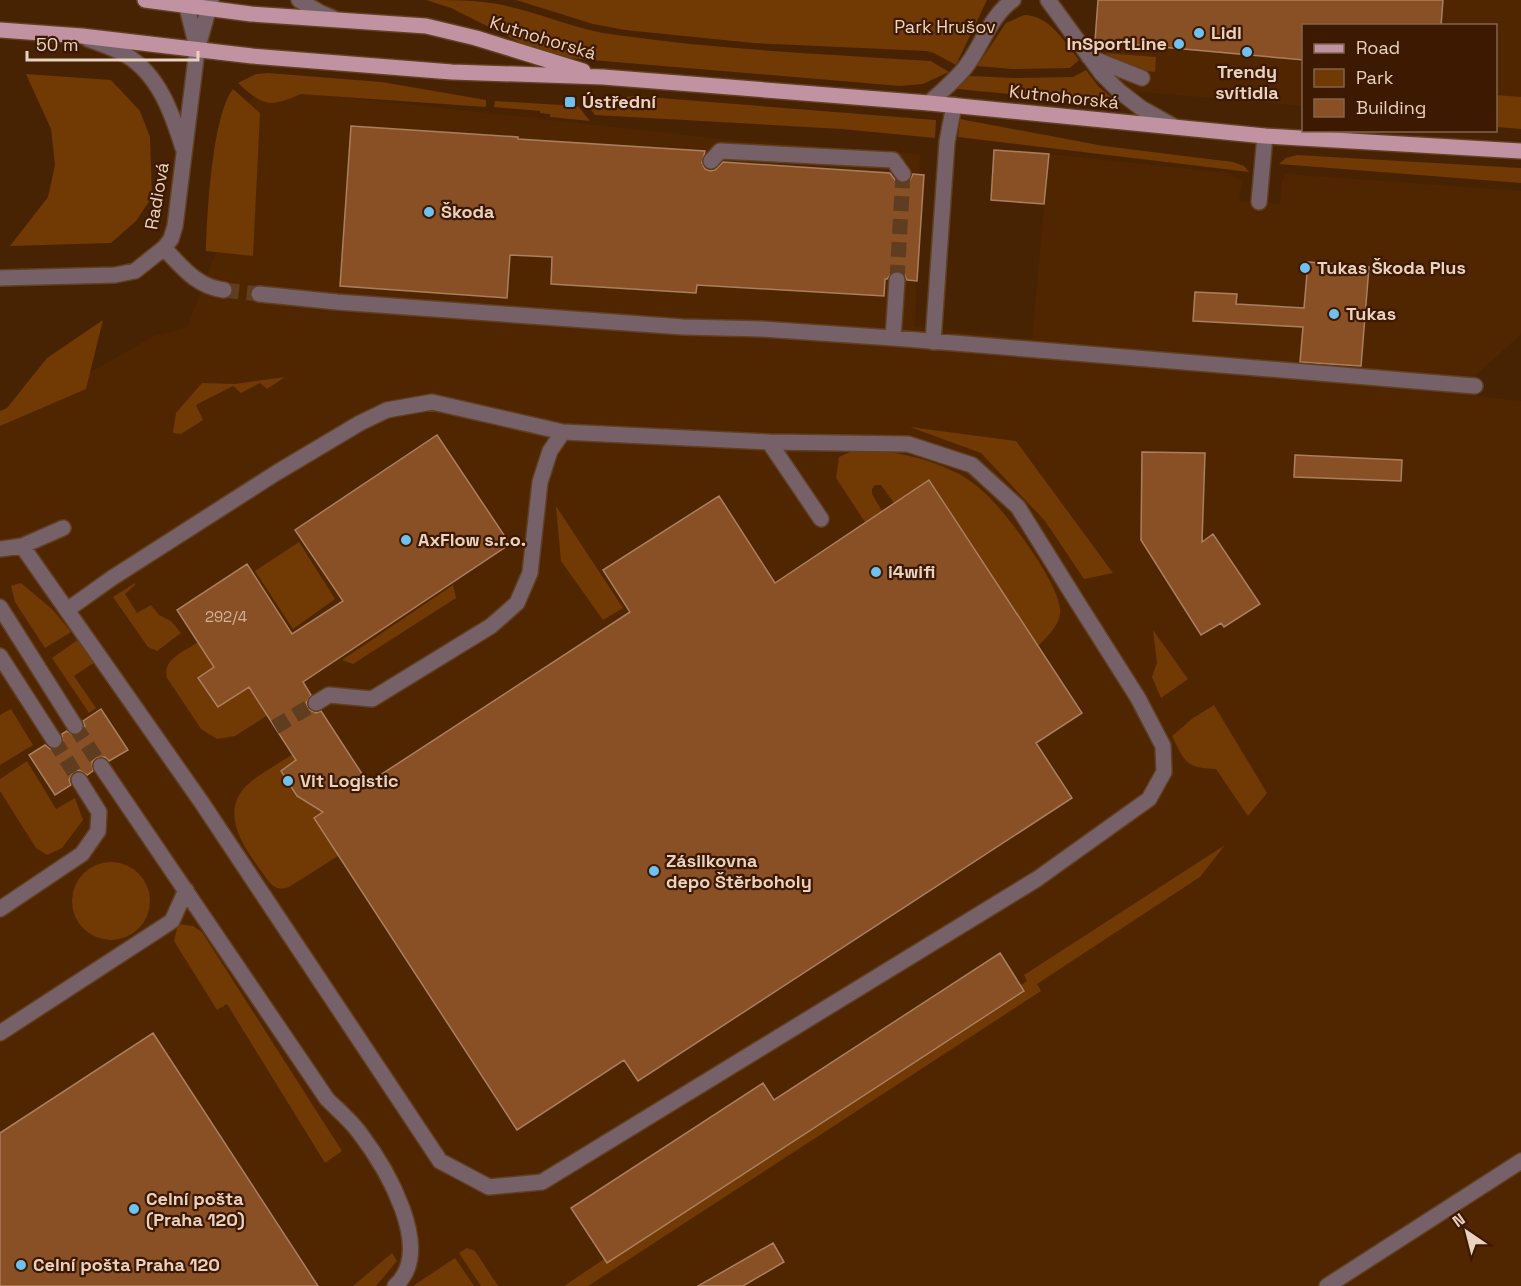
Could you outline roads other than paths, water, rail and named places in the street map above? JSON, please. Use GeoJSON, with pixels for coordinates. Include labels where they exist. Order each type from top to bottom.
{"type":"FeatureCollection","features":[{"type":"Feature","properties":{"kind":"main road","name":"Kutnohorská"},"geometry":{"type":"LineString","coordinates":[[145,0],[209,4],[251,14],[426,26],[510,48],[603,77]]}},
{"type":"Feature","properties":{"kind":"main road","name":"Kutnohorská"},"geometry":{"type":"LineString","coordinates":[[0,30],[82,36],[252,56],[452,72],[603,77],[954,105],[1265,136],[1521,151]]}},
{"type":"Feature","properties":{"kind":"street"},"geometry":{"type":"LineString","coordinates":[[299,0],[338,20]]}},
{"type":"Feature","properties":{"kind":"street"},"geometry":{"type":"LineString","coordinates":[[930,103],[963,70],[992,22],[1013,0]]}},
{"type":"Feature","properties":{"kind":"street"},"geometry":{"type":"LineString","coordinates":[[1048,0],[1102,74],[1119,91],[1142,108],[1175,127]]}},
{"type":"Feature","properties":{"kind":"street"},"geometry":{"type":"LineString","coordinates":[[185,3],[197,50]]}},
{"type":"Feature","properties":{"kind":"street"},"geometry":{"type":"LineString","coordinates":[[197,50],[209,4]]}},
{"type":"Feature","properties":{"kind":"street"},"geometry":{"type":"LineString","coordinates":[[82,36],[119,51],[147,73],[169,107],[184,154]]}},
{"type":"Feature","properties":{"kind":"street","name":"Radiová"},"geometry":{"type":"LineString","coordinates":[[0,278],[115,275],[135,271],[164,248],[175,226],[197,50]]}},
{"type":"Feature","properties":{"kind":"street"},"geometry":{"type":"LineString","coordinates":[[1089,57],[1142,78]]}},
{"type":"Feature","properties":{"kind":"street"},"geometry":{"type":"LineString","coordinates":[[933,342],[947,142],[954,105]]}},
{"type":"Feature","properties":{"kind":"street"},"geometry":{"type":"LineString","coordinates":[[1260,202],[1265,136]]}},
{"type":"Feature","properties":{"kind":"street"},"geometry":{"type":"LineString","coordinates":[[711,161],[720,151],[893,160],[903,174]]}},
{"type":"Feature","properties":{"kind":"street"},"geometry":{"type":"LineString","coordinates":[[164,248],[197,281],[224,290]]}},
{"type":"Feature","properties":{"kind":"street"},"geometry":{"type":"LineString","coordinates":[[894,338],[897,280]]}},
{"type":"Feature","properties":{"kind":"street"},"geometry":{"type":"LineString","coordinates":[[259,294],[337,302],[650,325],[762,329],[894,338],[1475,386]]}},
{"type":"Feature","properties":{"kind":"street"},"geometry":{"type":"LineString","coordinates":[[22,546],[202,803],[440,1161],[489,1187],[542,1182],[1037,879],[1149,799],[1164,772],[1163,746],[1138,698],[1018,507],[972,465],[908,444],[769,442],[563,432],[432,402],[387,410],[360,423],[276,472],[112,578],[67,610]]}},
{"type":"Feature","properties":{"kind":"street"},"geometry":{"type":"LineString","coordinates":[[316,703],[329,695],[372,699],[491,627],[517,603],[531,573],[540,483],[550,451],[563,432]]}},
{"type":"Feature","properties":{"kind":"street"},"geometry":{"type":"LineString","coordinates":[[769,442],[821,519]]}},
{"type":"Feature","properties":{"kind":"street"},"geometry":{"type":"LineString","coordinates":[[0,549],[22,546],[63,528]]}},
{"type":"Feature","properties":{"kind":"street"},"geometry":{"type":"LineString","coordinates":[[0,607],[75,726]]}},
{"type":"Feature","properties":{"kind":"street"},"geometry":{"type":"LineString","coordinates":[[0,656],[54,740]]}},
{"type":"Feature","properties":{"kind":"street"},"geometry":{"type":"LineString","coordinates":[[101,766],[327,1099],[359,1131],[385,1171],[407,1219],[411,1244],[411,1262],[395,1286]]}},
{"type":"Feature","properties":{"kind":"street"},"geometry":{"type":"LineString","coordinates":[[0,909],[82,854],[98,831],[99,812],[79,780]]}},
{"type":"Feature","properties":{"kind":"street"},"geometry":{"type":"LineString","coordinates":[[0,1033],[171,921],[186,890]]}},
{"type":"Feature","properties":{"kind":"street"},"geometry":{"type":"LineString","coordinates":[[1327,1286],[1521,1161]]}},
{"type":"Feature","properties":{"kind":"tunnel"},"geometry":{"type":"LineString","coordinates":[[897,280],[903,174]]}},
{"type":"Feature","properties":{"kind":"tunnel"},"geometry":{"type":"LineString","coordinates":[[224,290],[259,294]]}},
{"type":"Feature","properties":{"kind":"tunnel"},"geometry":{"type":"LineString","coordinates":[[275,727],[316,703]]}},
{"type":"Feature","properties":{"kind":"tunnel"},"geometry":{"type":"LineString","coordinates":[[75,726],[101,766]]}},
{"type":"Feature","properties":{"kind":"tunnel"},"geometry":{"type":"LineString","coordinates":[[54,740],[79,780]]}},
{"type":"Feature","properties":{"kind":"place","name":"Lidl"},"geometry":{"type":"Point","coordinates":[1199,33]}},
{"type":"Feature","properties":{"kind":"place","name":"InSportLine"},"geometry":{"type":"Point","coordinates":[1179,44]}},
{"type":"Feature","properties":{"kind":"place","name":"Trendy svítidla"},"geometry":{"type":"Point","coordinates":[1247,52]}},
{"type":"Feature","properties":{"kind":"place","name":"Ústřední"},"geometry":{"type":"Point","coordinates":[570,102]}},
{"type":"Feature","properties":{"kind":"place","name":"Škoda"},"geometry":{"type":"Point","coordinates":[429,212]}},
{"type":"Feature","properties":{"kind":"place","name":"Tukas Škoda Plus"},"geometry":{"type":"Point","coordinates":[1305,268]}},
{"type":"Feature","properties":{"kind":"place","name":"Tukas"},"geometry":{"type":"Point","coordinates":[1334,314]}},
{"type":"Feature","properties":{"kind":"place","name":"AxFlow s.r.o."},"geometry":{"type":"Point","coordinates":[406,540]}},
{"type":"Feature","properties":{"kind":"place","name":"i4wifi"},"geometry":{"type":"Point","coordinates":[876,572]}},
{"type":"Feature","properties":{"kind":"place","name":"Vit Logistic"},"geometry":{"type":"Point","coordinates":[288,781]}},
{"type":"Feature","properties":{"kind":"place","name":"Zásilkovna depo Štěrboholy"},"geometry":{"type":"Point","coordinates":[654,871]}},
{"type":"Feature","properties":{"kind":"place","name":"Celní pošta (Praha 120)"},"geometry":{"type":"Point","coordinates":[134,1209]}},
{"type":"Feature","properties":{"kind":"place","name":"Celní pošta Praha 120"},"geometry":{"type":"Point","coordinates":[21,1265]}},
{"type":"Feature","properties":{"kind":"park label","name":"Park Hrušov"},"geometry":{"type":"Point","coordinates":[945,27]}}]}
